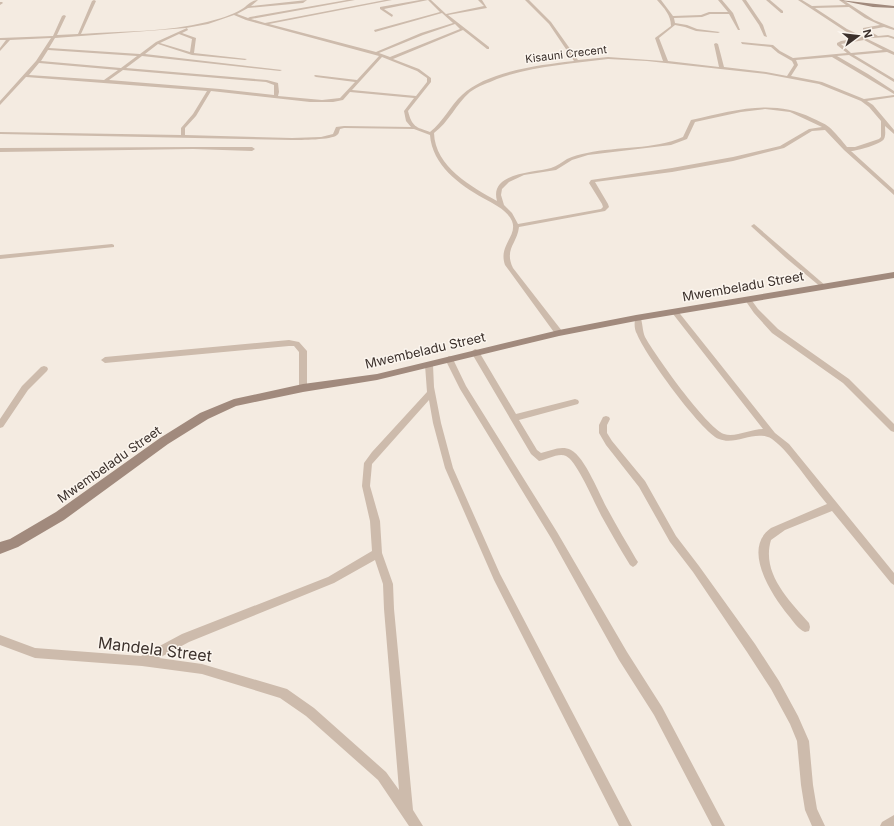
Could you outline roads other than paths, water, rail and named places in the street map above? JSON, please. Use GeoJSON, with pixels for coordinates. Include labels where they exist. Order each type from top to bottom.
{"type":"FeatureCollection","features":[{"type":"Feature","properties":{"kind":"street"},"geometry":{"type":"LineString","coordinates":[[248,8],[256,0]]}},
{"type":"Feature","properties":{"kind":"street"},"geometry":{"type":"LineString","coordinates":[[3,33],[0,38],[9,39],[54,37],[190,26],[234,14],[248,8],[303,2],[305,0]]}},
{"type":"Feature","properties":{"kind":"street"},"geometry":{"type":"LineString","coordinates":[[247,19],[353,0]]}},
{"type":"Feature","properties":{"kind":"street"},"geometry":{"type":"LineString","coordinates":[[265,24],[390,0]]}},
{"type":"Feature","properties":{"kind":"street"},"geometry":{"type":"LineString","coordinates":[[392,16],[381,8],[426,0]]}},
{"type":"Feature","properties":{"kind":"street"},"geometry":{"type":"LineString","coordinates":[[429,0],[463,30],[488,48]]}},
{"type":"Feature","properties":{"kind":"street"},"geometry":{"type":"LineString","coordinates":[[375,31],[444,14],[486,7],[480,0]]}},
{"type":"Feature","properties":{"kind":"street"},"geometry":{"type":"LineString","coordinates":[[527,0],[550,23],[576,61]]}},
{"type":"Feature","properties":{"kind":"street"},"geometry":{"type":"LineString","coordinates":[[659,0],[668,11],[674,24]]}},
{"type":"Feature","properties":{"kind":"street"},"geometry":{"type":"LineString","coordinates":[[720,0],[731,13],[739,29]]}},
{"type":"Feature","properties":{"kind":"street"},"geometry":{"type":"LineString","coordinates":[[744,0],[761,24],[766,36]]}},
{"type":"Feature","properties":{"kind":"street"},"geometry":{"type":"LineString","coordinates":[[768,0],[782,12]]}},
{"type":"Feature","properties":{"kind":"street"},"geometry":{"type":"LineString","coordinates":[[800,0],[838,25],[894,54]]}},
{"type":"Feature","properties":{"kind":"street"},"geometry":{"type":"LineString","coordinates":[[841,0],[865,17],[883,26],[894,29]]}},
{"type":"Feature","properties":{"kind":"street"},"geometry":{"type":"LineString","coordinates":[[841,0],[893,8]]}},
{"type":"Feature","properties":{"kind":"street"},"geometry":{"type":"LineString","coordinates":[[79,35],[94,1]]}},
{"type":"Feature","properties":{"kind":"street"},"geometry":{"type":"LineString","coordinates":[[812,7],[849,6]]}},
{"type":"Feature","properties":{"kind":"street"},"geometry":{"type":"LineString","coordinates":[[671,17],[702,16],[709,13],[731,13]]}},
{"type":"Feature","properties":{"kind":"street"},"geometry":{"type":"LineString","coordinates":[[234,14],[265,24],[376,53],[418,70],[429,78],[429,82],[407,108],[406,115],[410,125],[431,134],[440,159],[450,171],[472,188],[501,206],[511,215],[517,226],[517,231],[507,250],[506,255],[508,264],[515,276],[559,333]]}},
{"type":"Feature","properties":{"kind":"street"},"geometry":{"type":"LineString","coordinates":[[0,104],[26,76],[47,50],[64,16]]}},
{"type":"Feature","properties":{"kind":"street"},"geometry":{"type":"LineString","coordinates":[[376,53],[422,34],[456,23]]}},
{"type":"Feature","properties":{"kind":"street"},"geometry":{"type":"LineString","coordinates":[[666,62],[657,38],[674,24],[686,26],[696,30],[718,32]]}},
{"type":"Feature","properties":{"kind":"street"},"geometry":{"type":"LineString","coordinates":[[106,81],[126,68],[157,44],[190,26]]}},
{"type":"Feature","properties":{"kind":"street"},"geometry":{"type":"LineString","coordinates":[[876,36],[864,28],[883,26]]}},
{"type":"Feature","properties":{"kind":"street"},"geometry":{"type":"LineString","coordinates":[[391,58],[463,30]]}},
{"type":"Feature","properties":{"kind":"street"},"geometry":{"type":"LineString","coordinates":[[178,33],[194,38],[192,54]]}},
{"type":"Feature","properties":{"kind":"street"},"geometry":{"type":"LineString","coordinates":[[894,38],[888,36],[876,36],[838,43],[849,52],[849,54],[894,81]]}},
{"type":"Feature","properties":{"kind":"street"},"geometry":{"type":"LineString","coordinates":[[0,50],[9,39]]}},
{"type":"Feature","properties":{"kind":"street"},"geometry":{"type":"LineString","coordinates":[[742,43],[772,46],[779,52],[792,59],[796,65],[788,78]]}},
{"type":"Feature","properties":{"kind":"street"},"geometry":{"type":"LineString","coordinates":[[157,44],[192,54],[245,59]]}},
{"type":"Feature","properties":{"kind":"street"},"geometry":{"type":"LineString","coordinates":[[716,44],[722,69]]}},
{"type":"Feature","properties":{"kind":"street"},"geometry":{"type":"LineString","coordinates":[[47,50],[143,55],[280,70]]}},
{"type":"Feature","properties":{"kind":"street"},"geometry":{"type":"LineString","coordinates":[[792,59],[888,51]]}},
{"type":"Feature","properties":{"kind":"street"},"geometry":{"type":"LineString","coordinates":[[26,76],[210,90],[276,96],[291,99],[334,100],[341,98],[382,55]]}},
{"type":"Feature","properties":{"kind":"street"},"geometry":{"type":"LineString","coordinates":[[832,55],[867,75],[894,95]]}},
{"type":"Feature","properties":{"kind":"street","name":"Kisauni Crecent"},"geometry":{"type":"LineString","coordinates":[[431,134],[441,126],[446,117],[462,97],[477,86],[525,69],[576,61],[608,58],[666,62],[722,69],[788,78],[828,86],[863,100],[872,106],[894,133]]}},
{"type":"Feature","properties":{"kind":"street"},"geometry":{"type":"LineString","coordinates":[[38,62],[126,68],[219,78],[267,81],[276,84],[276,96]]}},
{"type":"Feature","properties":{"kind":"street"},"geometry":{"type":"LineString","coordinates":[[316,76],[357,81]]}},
{"type":"Feature","properties":{"kind":"street"},"geometry":{"type":"LineString","coordinates":[[183,137],[183,128],[192,120],[197,108],[210,90]]}},
{"type":"Feature","properties":{"kind":"street"},"geometry":{"type":"LineString","coordinates":[[348,91],[416,97]]}},
{"type":"Feature","properties":{"kind":"street"},"geometry":{"type":"LineString","coordinates":[[863,100],[894,95]]}},
{"type":"Feature","properties":{"kind":"street"},"geometry":{"type":"LineString","coordinates":[[501,206],[498,195],[500,189],[516,177],[523,174],[554,169],[570,159],[588,154],[671,144],[685,138],[692,123],[698,120],[741,111],[765,108],[791,111],[811,119],[826,128],[835,135],[846,149],[894,193]]}},
{"type":"Feature","properties":{"kind":"street"},"geometry":{"type":"LineString","coordinates":[[846,149],[855,149],[881,140],[883,137],[883,121]]}},
{"type":"Feature","properties":{"kind":"street"},"geometry":{"type":"LineString","coordinates":[[0,133],[311,139],[333,136],[337,129],[342,127],[415,128]]}},
{"type":"Feature","properties":{"kind":"street"},"geometry":{"type":"LineString","coordinates":[[517,226],[603,210],[606,207],[605,204],[592,183],[593,181],[672,170],[733,159],[782,147],[811,130],[826,128]]}},
{"type":"Feature","properties":{"kind":"street"},"geometry":{"type":"LineString","coordinates":[[0,150],[193,148],[252,149]]}},
{"type":"Feature","properties":{"kind":"street"},"geometry":{"type":"LineString","coordinates":[[754,226],[824,287]]}},
{"type":"Feature","properties":{"kind":"street"},"geometry":{"type":"LineString","coordinates":[[0,257],[112,246]]}},
{"type":"Feature","properties":{"kind":"street","name":"Mwembeladu Street"},"geometry":{"type":"LineString","coordinates":[[0,548],[14,543],[60,516],[164,441],[204,416],[234,403],[303,388],[377,377],[429,365],[475,352],[559,333],[638,318],[894,275]]}},
{"type":"Feature","properties":{"kind":"street"},"geometry":{"type":"LineString","coordinates":[[748,300],[756,312],[776,331],[846,381],[894,429]]}},
{"type":"Feature","properties":{"kind":"street"},"geometry":{"type":"LineString","coordinates":[[675,312],[771,434],[795,456],[833,506],[894,580]]}},
{"type":"Feature","properties":{"kind":"street"},"geometry":{"type":"LineString","coordinates":[[638,318],[640,334],[648,351],[692,408],[715,434],[726,438],[755,432],[771,434]]}},
{"type":"Feature","properties":{"kind":"street"},"geometry":{"type":"LineString","coordinates":[[105,360],[289,342],[296,344],[303,351],[303,388]]}},
{"type":"Feature","properties":{"kind":"street"},"geometry":{"type":"LineString","coordinates":[[475,352],[534,452],[539,457],[568,452],[574,458],[589,481],[612,526],[633,562]]}},
{"type":"Feature","properties":{"kind":"street"},"geometry":{"type":"LineString","coordinates":[[449,359],[463,387],[554,535],[623,656],[658,711],[719,826]]}},
{"type":"Feature","properties":{"kind":"street"},"geometry":{"type":"LineString","coordinates":[[429,365],[431,393],[449,468],[497,577],[626,826]]}},
{"type":"Feature","properties":{"kind":"street"},"geometry":{"type":"LineString","coordinates":[[0,425],[25,388],[44,369]]}},
{"type":"Feature","properties":{"kind":"street"},"geometry":{"type":"LineString","coordinates":[[407,811],[388,584],[378,553],[375,521],[366,486],[368,463],[407,417],[431,393]]}},
{"type":"Feature","properties":{"kind":"street"},"geometry":{"type":"LineString","coordinates":[[514,418],[575,402]]}},
{"type":"Feature","properties":{"kind":"street"},"geometry":{"type":"LineString","coordinates":[[606,419],[603,425],[603,433],[609,443],[642,484],[673,539],[696,569],[751,648],[775,685],[794,720],[803,741],[811,810],[819,826]]}},
{"type":"Feature","properties":{"kind":"street"},"geometry":{"type":"LineString","coordinates":[[805,627],[769,578],[763,560],[765,544],[768,535],[833,506]]}},
{"type":"Feature","properties":{"kind":"street"},"geometry":{"type":"LineString","coordinates":[[142,661],[186,638],[331,580],[378,553]]}},
{"type":"Feature","properties":{"kind":"street","name":"Mandela Street"},"geometry":{"type":"LineString","coordinates":[[0,640],[35,653],[142,661],[202,669],[283,693],[310,712],[382,776],[417,826]]}},
{"type":"Feature","properties":{"kind":"street"},"geometry":{"type":"LineString","coordinates":[[886,826],[894,821]]}}]}
